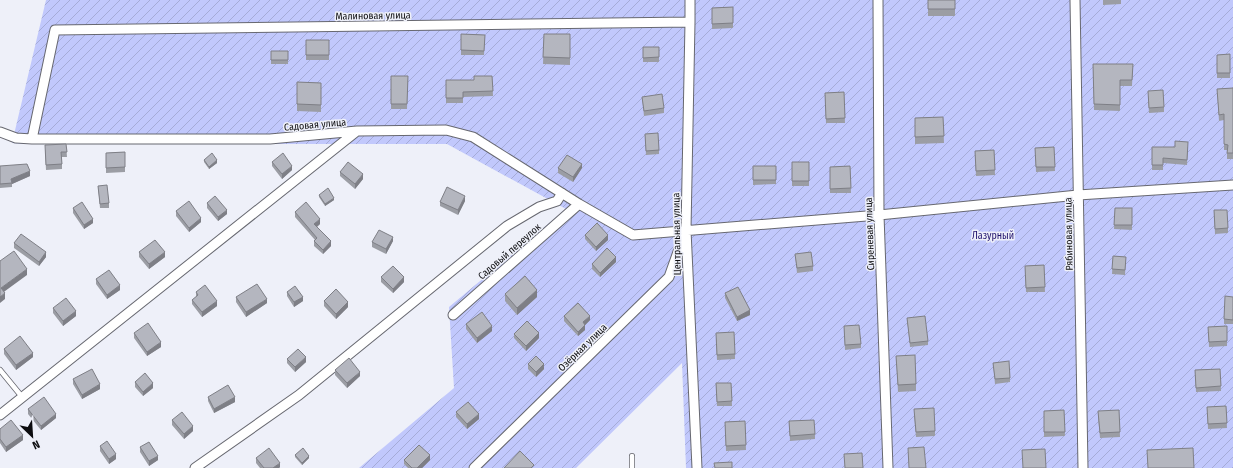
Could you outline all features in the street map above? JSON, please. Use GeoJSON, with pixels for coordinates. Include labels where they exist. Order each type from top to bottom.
{"type":"FeatureCollection","features":[{"type":"Feature","properties":{"kind":"street","name":"Центральная улица"},"geometry":{"type":"LineString","coordinates":[[690,0],[686,230],[698,468]]}},
{"type":"Feature","properties":{"kind":"street","name":"Сиреневая улица"},"geometry":{"type":"LineString","coordinates":[[878,0],[879,215],[888,468]]}},
{"type":"Feature","properties":{"kind":"street","name":"Рябиновая улица"},"geometry":{"type":"LineString","coordinates":[[1075,0],[1082,468]]}},
{"type":"Feature","properties":{"kind":"street","name":"Малиновая улица"},"geometry":{"type":"LineString","coordinates":[[32,139],[56,30],[690,22]]}},
{"type":"Feature","properties":{"kind":"street","name":"Садовая улица"},"geometry":{"type":"LineString","coordinates":[[0,132],[16,138],[32,139],[270,139],[357,131],[446,130],[473,137],[579,204],[633,234],[879,215],[1078,195],[1233,185]]}},
{"type":"Feature","properties":{"kind":"street"},"geometry":{"type":"LineString","coordinates":[[0,416],[357,131]]}},
{"type":"Feature","properties":{"kind":"street"},"geometry":{"type":"LineString","coordinates":[[195,468],[299,395],[507,226],[538,207],[557,201],[562,193]]}},
{"type":"Feature","properties":{"kind":"street","name":"Садовый переулок"},"geometry":{"type":"LineString","coordinates":[[453,315],[579,204]]}},
{"type":"Feature","properties":{"kind":"street","name":"Озёрная улица"},"geometry":{"type":"LineString","coordinates":[[474,468],[669,278],[686,230]]}},
{"type":"Feature","properties":{"kind":"lane"},"geometry":{"type":"LineString","coordinates":[[0,370],[23,398]]}},
{"type":"Feature","properties":{"kind":"lane"},"geometry":{"type":"LineString","coordinates":[[632,456],[632,468]]}},
{"type":"Feature","properties":{"kind":"green space","name":"Лазурный"},"geometry":{"type":"Polygon","coordinates":[[[46,0],[1233,0],[1233,468],[686,468],[682,363],[576,468],[359,468],[454,388],[449,307],[566,209],[447,144],[12,143],[46,0]]]}},
{"type":"Feature","properties":{"kind":"building"},"geometry":{"type":"Polygon","coordinates":[[[928,0],[955,0],[955,9],[928,9],[928,0]]]}},
{"type":"Feature","properties":{"kind":"building"},"geometry":{"type":"Polygon","coordinates":[[[733,7],[733,23],[712,24],[712,8],[733,7]]]}},
{"type":"Feature","properties":{"kind":"building"},"geometry":{"type":"Polygon","coordinates":[[[461,34],[485,35],[484,51],[461,50],[461,34]]]}},
{"type":"Feature","properties":{"kind":"building"},"geometry":{"type":"Polygon","coordinates":[[[544,34],[570,34],[570,58],[543,57],[544,34]]]}},
{"type":"Feature","properties":{"kind":"building"},"geometry":{"type":"Polygon","coordinates":[[[306,40],[329,40],[329,55],[306,55],[306,40]]]}},
{"type":"Feature","properties":{"kind":"building"},"geometry":{"type":"Polygon","coordinates":[[[643,47],[659,47],[659,57],[643,58],[643,47]]]}},
{"type":"Feature","properties":{"kind":"building"},"geometry":{"type":"Polygon","coordinates":[[[271,51],[288,51],[288,60],[271,60],[271,51]]]}},
{"type":"Feature","properties":{"kind":"building"},"geometry":{"type":"Polygon","coordinates":[[[1230,54],[1230,73],[1217,73],[1217,55],[1230,54]]]}},
{"type":"Feature","properties":{"kind":"building"},"geometry":{"type":"Polygon","coordinates":[[[1093,64],[1133,64],[1132,80],[1120,80],[1120,105],[1094,104],[1093,64]]]}},
{"type":"Feature","properties":{"kind":"building"},"geometry":{"type":"Polygon","coordinates":[[[391,76],[408,76],[407,104],[391,104],[391,76]]]}},
{"type":"Feature","properties":{"kind":"building"},"geometry":{"type":"Polygon","coordinates":[[[474,76],[492,76],[493,91],[463,92],[463,98],[446,98],[446,80],[474,80],[474,76]]]}},
{"type":"Feature","properties":{"kind":"building"},"geometry":{"type":"Polygon","coordinates":[[[297,82],[321,83],[321,105],[297,104],[297,82]]]}},
{"type":"Feature","properties":{"kind":"building"},"geometry":{"type":"Polygon","coordinates":[[[1233,88],[1233,153],[1227,153],[1228,145],[1224,144],[1224,114],[1219,115],[1217,89],[1233,88]]]}},
{"type":"Feature","properties":{"kind":"building"},"geometry":{"type":"Polygon","coordinates":[[[1163,90],[1164,107],[1149,108],[1148,91],[1163,90]]]}},
{"type":"Feature","properties":{"kind":"building"},"geometry":{"type":"Polygon","coordinates":[[[844,92],[845,118],[826,119],[825,93],[844,92]]]}},
{"type":"Feature","properties":{"kind":"building"},"geometry":{"type":"Polygon","coordinates":[[[662,94],[664,108],[644,111],[642,97],[662,94]]]}},
{"type":"Feature","properties":{"kind":"building"},"geometry":{"type":"Polygon","coordinates":[[[943,117],[944,136],[915,137],[915,118],[943,117]]]}},
{"type":"Feature","properties":{"kind":"building"},"geometry":{"type":"Polygon","coordinates":[[[658,133],[659,150],[646,151],[645,134],[658,133]]]}},
{"type":"Feature","properties":{"kind":"building"},"geometry":{"type":"Polygon","coordinates":[[[1175,141],[1188,142],[1187,160],[1163,158],[1163,165],[1152,165],[1152,147],[1175,147],[1175,141]]]}},
{"type":"Feature","properties":{"kind":"building"},"geometry":{"type":"Polygon","coordinates":[[[66,144],[67,152],[61,152],[62,164],[46,165],[45,145],[66,144]]]}},
{"type":"Feature","properties":{"kind":"building"},"geometry":{"type":"Polygon","coordinates":[[[1054,147],[1055,167],[1036,167],[1035,148],[1054,147]]]}},
{"type":"Feature","properties":{"kind":"building"},"geometry":{"type":"Polygon","coordinates":[[[994,150],[995,170],[976,171],[975,151],[994,150]]]}},
{"type":"Feature","properties":{"kind":"building"},"geometry":{"type":"Polygon","coordinates":[[[125,152],[125,167],[106,168],[106,153],[125,152]]]}},
{"type":"Feature","properties":{"kind":"building"},"geometry":{"type":"Polygon","coordinates":[[[212,153],[217,160],[209,167],[204,160],[212,153]]]}},
{"type":"Feature","properties":{"kind":"building"},"geometry":{"type":"Polygon","coordinates":[[[283,153],[292,166],[282,174],[272,162],[283,153]]]}},
{"type":"Feature","properties":{"kind":"building"},"geometry":{"type":"Polygon","coordinates":[[[567,155],[582,164],[573,177],[558,168],[567,155]]]}},
{"type":"Feature","properties":{"kind":"building"},"geometry":{"type":"Polygon","coordinates":[[[348,162],[363,174],[355,184],[340,172],[348,162]]]}},
{"type":"Feature","properties":{"kind":"building"},"geometry":{"type":"Polygon","coordinates":[[[792,162],[809,162],[809,181],[792,181],[792,162]]]}},
{"type":"Feature","properties":{"kind":"building"},"geometry":{"type":"Polygon","coordinates":[[[27,164],[30,171],[11,179],[12,183],[0,184],[0,166],[27,164]]]}},
{"type":"Feature","properties":{"kind":"building"},"geometry":{"type":"Polygon","coordinates":[[[753,166],[776,166],[776,180],[753,180],[753,166]]]}},
{"type":"Feature","properties":{"kind":"building"},"geometry":{"type":"Polygon","coordinates":[[[850,166],[851,188],[830,189],[830,167],[850,166]]]}},
{"type":"Feature","properties":{"kind":"building"},"geometry":{"type":"Polygon","coordinates":[[[107,185],[109,203],[100,204],[98,186],[107,185]]]}},
{"type":"Feature","properties":{"kind":"building"},"geometry":{"type":"Polygon","coordinates":[[[447,187],[465,196],[458,210],[440,202],[447,187]]]}},
{"type":"Feature","properties":{"kind":"building"},"geometry":{"type":"Polygon","coordinates":[[[328,188],[334,198],[325,204],[319,195],[328,188]]]}},
{"type":"Feature","properties":{"kind":"building"},"geometry":{"type":"Polygon","coordinates":[[[215,196],[227,210],[218,217],[207,203],[215,196]]]}},
{"type":"Feature","properties":{"kind":"building"},"geometry":{"type":"Polygon","coordinates":[[[189,201],[201,218],[189,228],[176,211],[189,201]]]}},
{"type":"Feature","properties":{"kind":"building"},"geometry":{"type":"Polygon","coordinates":[[[82,202],[93,219],[84,225],[73,208],[82,202]]]}},
{"type":"Feature","properties":{"kind":"building"},"geometry":{"type":"Polygon","coordinates":[[[306,202],[320,219],[314,224],[331,241],[323,250],[314,241],[317,238],[295,212],[306,202]]]}},
{"type":"Feature","properties":{"kind":"building"},"geometry":{"type":"Polygon","coordinates":[[[1115,208],[1132,208],[1132,225],[1114,225],[1115,208]]]}},
{"type":"Feature","properties":{"kind":"building"},"geometry":{"type":"Polygon","coordinates":[[[1214,210],[1227,210],[1228,228],[1215,229],[1214,210]]]}},
{"type":"Feature","properties":{"kind":"building"},"geometry":{"type":"Polygon","coordinates":[[[597,223],[608,235],[596,247],[585,235],[597,223]]]}},
{"type":"Feature","properties":{"kind":"building"},"geometry":{"type":"Polygon","coordinates":[[[379,230],[393,237],[386,249],[372,242],[379,230]]]}},
{"type":"Feature","properties":{"kind":"building"},"geometry":{"type":"Polygon","coordinates":[[[21,234],[46,252],[39,262],[14,243],[21,234]]]}},
{"type":"Feature","properties":{"kind":"building"},"geometry":{"type":"Polygon","coordinates":[[[155,240],[165,252],[149,264],[139,252],[155,240]]]}},
{"type":"Feature","properties":{"kind":"building"},"geometry":{"type":"Polygon","coordinates":[[[607,248],[616,257],[600,273],[592,264],[607,248]]]}},
{"type":"Feature","properties":{"kind":"building"},"geometry":{"type":"Polygon","coordinates":[[[14,251],[27,269],[1,288],[5,293],[0,297],[0,261],[14,251]]]}},
{"type":"Feature","properties":{"kind":"building"},"geometry":{"type":"Polygon","coordinates":[[[811,252],[813,266],[797,268],[795,254],[811,252]]]}},
{"type":"Feature","properties":{"kind":"building"},"geometry":{"type":"Polygon","coordinates":[[[1113,256],[1126,257],[1125,270],[1112,269],[1113,256]]]}},
{"type":"Feature","properties":{"kind":"building"},"geometry":{"type":"Polygon","coordinates":[[[1044,265],[1045,287],[1026,288],[1025,266],[1044,265]]]}},
{"type":"Feature","properties":{"kind":"building"},"geometry":{"type":"Polygon","coordinates":[[[393,266],[404,277],[393,289],[381,277],[393,266]]]}},
{"type":"Feature","properties":{"kind":"building"},"geometry":{"type":"Polygon","coordinates":[[[109,270],[120,285],[107,295],[96,279],[109,270]]]}},
{"type":"Feature","properties":{"kind":"building"},"geometry":{"type":"Polygon","coordinates":[[[525,276],[537,290],[517,308],[505,294],[525,276]]]}},
{"type":"Feature","properties":{"kind":"building"},"geometry":{"type":"Polygon","coordinates":[[[257,284],[267,299],[246,312],[236,297],[257,284]]]}},
{"type":"Feature","properties":{"kind":"building"},"geometry":{"type":"Polygon","coordinates":[[[205,285],[217,301],[202,312],[192,300],[198,295],[196,292],[205,285]]]}},
{"type":"Feature","properties":{"kind":"building"},"geometry":{"type":"Polygon","coordinates":[[[295,286],[303,297],[294,302],[287,292],[295,286]]]}},
{"type":"Feature","properties":{"kind":"building"},"geometry":{"type":"Polygon","coordinates":[[[738,287],[750,310],[737,317],[725,293],[738,287]]]}},
{"type":"Feature","properties":{"kind":"building"},"geometry":{"type":"Polygon","coordinates":[[[336,289],[348,302],[336,314],[324,301],[336,289]]]}},
{"type":"Feature","properties":{"kind":"building"},"geometry":{"type":"Polygon","coordinates":[[[1225,296],[1233,297],[1233,320],[1224,319],[1225,296]]]}},
{"type":"Feature","properties":{"kind":"building"},"geometry":{"type":"Polygon","coordinates":[[[66,298],[76,311],[63,321],[53,308],[66,298]]]}},
{"type":"Feature","properties":{"kind":"building"},"geometry":{"type":"Polygon","coordinates":[[[578,303],[590,316],[583,322],[585,325],[578,332],[564,316],[578,303]]]}},
{"type":"Feature","properties":{"kind":"building"},"geometry":{"type":"Polygon","coordinates":[[[482,312],[492,326],[477,338],[466,324],[482,312]]]}},
{"type":"Feature","properties":{"kind":"building"},"geometry":{"type":"Polygon","coordinates":[[[925,316],[928,341],[910,343],[907,318],[925,316]]]}},
{"type":"Feature","properties":{"kind":"building"},"geometry":{"type":"Polygon","coordinates":[[[527,321],[539,333],[526,346],[514,334],[527,321]]]}},
{"type":"Feature","properties":{"kind":"building"},"geometry":{"type":"Polygon","coordinates":[[[148,323],[161,342],[147,352],[134,333],[148,323]]]}},
{"type":"Feature","properties":{"kind":"building"},"geometry":{"type":"Polygon","coordinates":[[[859,325],[861,344],[845,345],[844,326],[859,325]]]}},
{"type":"Feature","properties":{"kind":"building"},"geometry":{"type":"Polygon","coordinates":[[[1227,326],[1227,341],[1209,342],[1208,327],[1227,326]]]}},
{"type":"Feature","properties":{"kind":"building"},"geometry":{"type":"Polygon","coordinates":[[[734,332],[735,354],[717,355],[716,333],[734,332]]]}},
{"type":"Feature","properties":{"kind":"building"},"geometry":{"type":"Polygon","coordinates":[[[20,336],[33,353],[16,365],[4,349],[20,336]]]}},
{"type":"Feature","properties":{"kind":"building"},"geometry":{"type":"Polygon","coordinates":[[[298,349],[306,357],[295,367],[287,359],[298,349]]]}},
{"type":"Feature","properties":{"kind":"building"},"geometry":{"type":"Polygon","coordinates":[[[915,355],[916,384],[898,385],[896,356],[915,355]]]}},
{"type":"Feature","properties":{"kind":"building"},"geometry":{"type":"Polygon","coordinates":[[[536,356],[544,364],[536,372],[528,364],[536,356]]]}},
{"type":"Feature","properties":{"kind":"building"},"geometry":{"type":"Polygon","coordinates":[[[349,358],[360,372],[347,383],[335,370],[349,358]]]}},
{"type":"Feature","properties":{"kind":"building"},"geometry":{"type":"Polygon","coordinates":[[[1009,361],[1010,378],[995,379],[993,363],[1009,361]]]}},
{"type":"Feature","properties":{"kind":"building"},"geometry":{"type":"Polygon","coordinates":[[[92,369],[100,384],[82,395],[73,379],[92,369]]]}},
{"type":"Feature","properties":{"kind":"building"},"geometry":{"type":"Polygon","coordinates":[[[1220,369],[1221,386],[1196,388],[1195,370],[1220,369]]]}},
{"type":"Feature","properties":{"kind":"building"},"geometry":{"type":"Polygon","coordinates":[[[145,373],[153,383],[143,392],[135,382],[145,373]]]}},
{"type":"Feature","properties":{"kind":"building"},"geometry":{"type":"Polygon","coordinates":[[[716,383],[731,383],[732,401],[717,402],[716,383]]]}},
{"type":"Feature","properties":{"kind":"building"},"geometry":{"type":"Polygon","coordinates":[[[228,385],[235,397],[214,409],[208,397],[228,385]]]}},
{"type":"Feature","properties":{"kind":"building"},"geometry":{"type":"Polygon","coordinates":[[[44,397],[56,414],[41,426],[28,409],[44,397]]]}},
{"type":"Feature","properties":{"kind":"building"},"geometry":{"type":"Polygon","coordinates":[[[468,402],[479,414],[467,424],[456,412],[468,402]]]}},
{"type":"Feature","properties":{"kind":"building"},"geometry":{"type":"Polygon","coordinates":[[[1226,406],[1227,423],[1208,424],[1207,407],[1226,406]]]}},
{"type":"Feature","properties":{"kind":"building"},"geometry":{"type":"Polygon","coordinates":[[[934,408],[935,431],[916,432],[914,409],[934,408]]]}},
{"type":"Feature","properties":{"kind":"building"},"geometry":{"type":"Polygon","coordinates":[[[1064,410],[1065,432],[1044,432],[1044,411],[1064,410]]]}},
{"type":"Feature","properties":{"kind":"building"},"geometry":{"type":"Polygon","coordinates":[[[1119,410],[1120,432],[1100,433],[1098,411],[1119,410]]]}},
{"type":"Feature","properties":{"kind":"building"},"geometry":{"type":"Polygon","coordinates":[[[182,412],[193,426],[184,434],[172,420],[182,412]]]}},
{"type":"Feature","properties":{"kind":"building"},"geometry":{"type":"Polygon","coordinates":[[[11,420],[23,435],[6,447],[0,439],[0,429],[11,420]]]}},
{"type":"Feature","properties":{"kind":"building"},"geometry":{"type":"Polygon","coordinates":[[[814,420],[815,434],[790,436],[789,421],[814,420]]]}},
{"type":"Feature","properties":{"kind":"building"},"geometry":{"type":"Polygon","coordinates":[[[745,421],[746,445],[726,446],[725,422],[745,421]]]}},
{"type":"Feature","properties":{"kind":"building"},"geometry":{"type":"Polygon","coordinates":[[[107,441],[116,454],[109,459],[100,446],[107,441]]]}},
{"type":"Feature","properties":{"kind":"building"},"geometry":{"type":"Polygon","coordinates":[[[149,442],[158,456],[149,461],[140,447],[149,442]]]}},
{"type":"Feature","properties":{"kind":"building"},"geometry":{"type":"Polygon","coordinates":[[[419,445],[430,455],[417,468],[412,468],[404,460],[419,445]]]}},
{"type":"Feature","properties":{"kind":"building"},"geometry":{"type":"Polygon","coordinates":[[[924,447],[926,468],[909,468],[908,448],[924,447]]]}},
{"type":"Feature","properties":{"kind":"building"},"geometry":{"type":"Polygon","coordinates":[[[269,448],[280,463],[273,468],[264,468],[256,458],[269,448]]]}},
{"type":"Feature","properties":{"kind":"building"},"geometry":{"type":"Polygon","coordinates":[[[303,448],[309,456],[302,463],[295,455],[303,448]]]}},
{"type":"Feature","properties":{"kind":"building"},"geometry":{"type":"Polygon","coordinates":[[[1193,448],[1194,468],[1148,468],[1147,450],[1193,448]]]}},
{"type":"Feature","properties":{"kind":"building"},"geometry":{"type":"Polygon","coordinates":[[[1045,449],[1046,468],[1023,468],[1022,450],[1045,449]]]}},
{"type":"Feature","properties":{"kind":"building"},"geometry":{"type":"Polygon","coordinates":[[[520,451],[534,465],[531,468],[504,468],[520,451]]]}},
{"type":"Feature","properties":{"kind":"building"},"geometry":{"type":"Polygon","coordinates":[[[862,453],[863,468],[845,468],[844,454],[862,453]]]}},
{"type":"Feature","properties":{"kind":"building"},"geometry":{"type":"Polygon","coordinates":[[[732,462],[732,468],[715,468],[714,463],[732,462]]]}}]}
